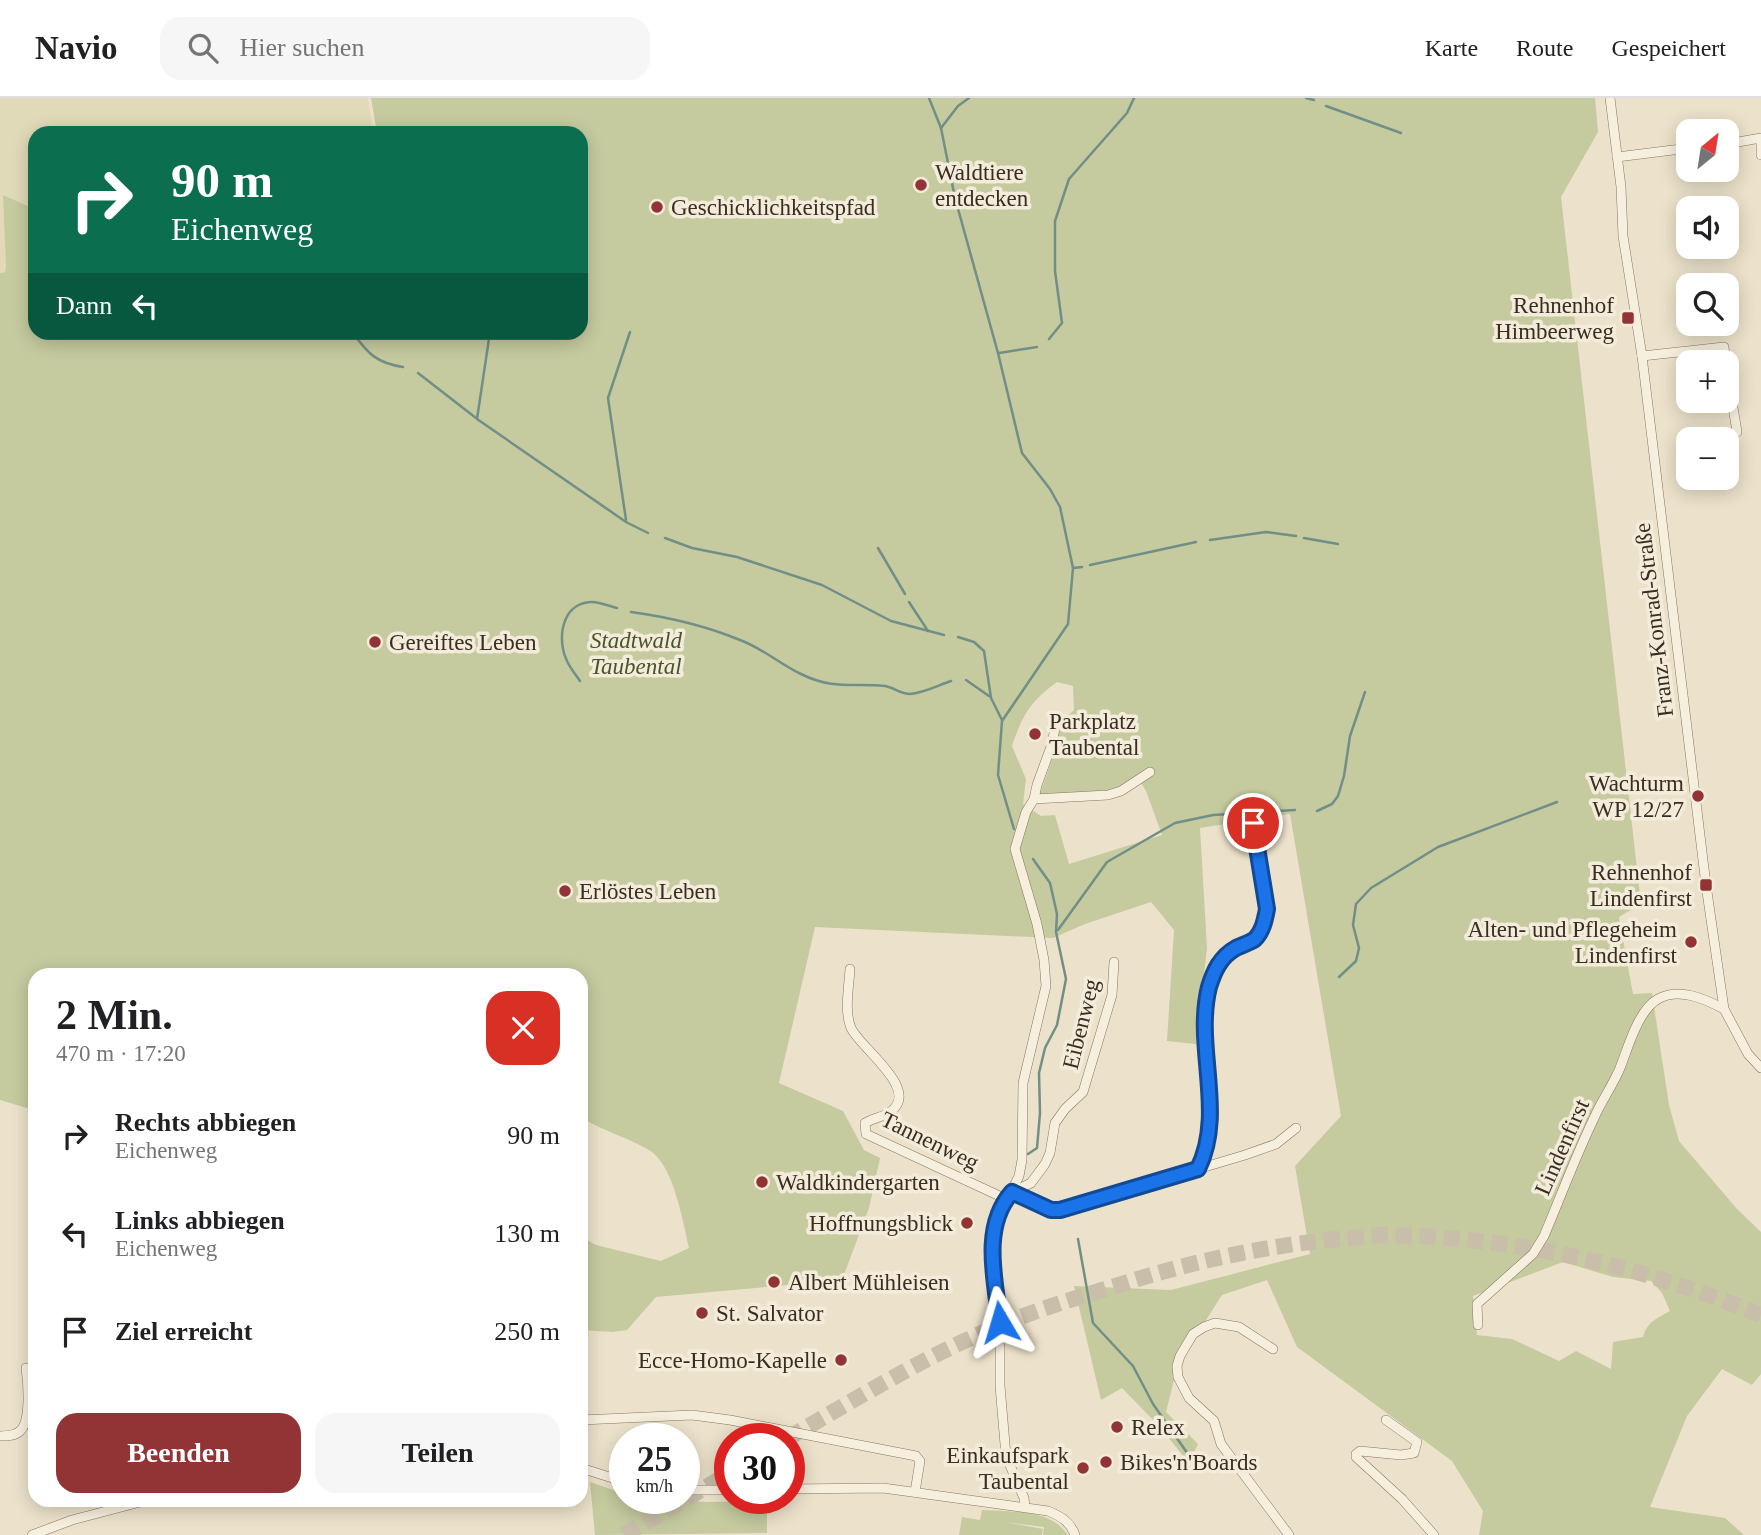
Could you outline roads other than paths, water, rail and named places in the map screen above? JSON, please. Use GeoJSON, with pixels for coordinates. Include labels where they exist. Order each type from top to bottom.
{"type":"FeatureCollection","features":[{"type":"Feature","properties":{"kind":"street","name":"Franz-Konrad-Straße"},"geometry":{"type":"LineString","coordinates":[[1610,98],[1621,187],[1623,236],[1642,356],[1704,871],[1724,1009],[1748,1054],[1761,1068]]}},
{"type":"Feature","properties":{"kind":"street"},"geometry":{"type":"LineString","coordinates":[[1740,143],[1761,141],[1761,155]]}},
{"type":"Feature","properties":{"kind":"street"},"geometry":{"type":"LineString","coordinates":[[1617,157],[1676,150]]}},
{"type":"Feature","properties":{"kind":"street"},"geometry":{"type":"LineString","coordinates":[[1697,350],[1724,347],[1724,350]]}},
{"type":"Feature","properties":{"kind":"street"},"geometry":{"type":"LineString","coordinates":[[1642,356],[1676,352]]}},
{"type":"Feature","properties":{"kind":"street"},"geometry":{"type":"LineString","coordinates":[[1026,1507],[1006,1456],[1000,1386],[1000,1322],[992,1266],[997,1220],[1022,1160],[1023,1083],[1044,996],[1046,973],[1037,925],[1015,849],[1052,744],[1056,723]]}},
{"type":"Feature","properties":{"kind":"street"},"geometry":{"type":"LineString","coordinates":[[1034,799],[1108,795],[1121,791],[1150,772]]}},
{"type":"Feature","properties":{"kind":"street"},"geometry":{"type":"LineString","coordinates":[[1198,1169],[1205,1154],[1210,1097],[1204,1031],[1213,973],[1222,959],[1234,949],[1255,939],[1264,923],[1267,909],[1253,823]]}},
{"type":"Feature","properties":{"kind":"street","name":"Eibenweg"},"geometry":{"type":"LineString","coordinates":[[1009,1195],[1031,1183],[1045,1164],[1050,1153],[1055,1123],[1083,1092],[1112,995],[1114,962]]}},
{"type":"Feature","properties":{"kind":"street","name":"Tannenweg"},"geometry":{"type":"LineString","coordinates":[[850,969],[848,1016],[851,1027],[856,1038],[892,1074],[899,1097],[897,1105],[890,1112],[865,1123],[866,1134],[1009,1195]]}},
{"type":"Feature","properties":{"kind":"street","name":"Lindenfirst"},"geometry":{"type":"LineString","coordinates":[[1478,1325],[1477,1304],[1533,1254],[1544,1236],[1595,1116],[1650,1004],[1666,995],[1684,994],[1703,997],[1724,1009]]}},
{"type":"Feature","properties":{"kind":"street"},"geometry":{"type":"LineString","coordinates":[[1009,1195],[1051,1210],[1060,1210],[1245,1156],[1276,1144],[1296,1128]]}},
{"type":"Feature","properties":{"kind":"street"},"geometry":{"type":"LineString","coordinates":[[1273,1349],[1239,1327],[1215,1323],[1194,1334],[1177,1366],[1178,1377],[1189,1398],[1214,1421],[1221,1444],[1289,1535]]}},
{"type":"Feature","properties":{"kind":"street"},"geometry":{"type":"LineString","coordinates":[[0,1436],[13,1436],[22,1430],[26,1421],[26,1368]]}},
{"type":"Feature","properties":{"kind":"street"},"geometry":{"type":"LineString","coordinates":[[588,1420],[692,1415],[916,1457],[920,1461],[915,1492]]}},
{"type":"Feature","properties":{"kind":"street"},"geometry":{"type":"LineString","coordinates":[[1386,1420],[1417,1442],[1414,1453],[1401,1455],[1360,1451],[1356,1457],[1402,1500],[1434,1535]]}},
{"type":"Feature","properties":{"kind":"street"},"geometry":{"type":"LineString","coordinates":[[588,1470],[609,1477]]}},
{"type":"Feature","properties":{"kind":"street"},"geometry":{"type":"LineString","coordinates":[[805,1489],[857,1487],[1026,1507],[1062,1517],[1075,1535]]}},
{"type":"Feature","properties":{"kind":"street"},"geometry":{"type":"LineString","coordinates":[[32,1535],[63,1522],[121,1507]]}},
{"type":"Feature","properties":{"kind":"waterway"},"geometry":{"type":"LineString","coordinates":[[929,98],[941,128],[955,198],[998,353],[1022,453],[1050,489],[1060,507],[1073,568],[1068,624],[1002,721],[998,775],[1014,829]]}},
{"type":"Feature","properties":{"kind":"waterway"},"geometry":{"type":"LineString","coordinates":[[941,128],[958,106],[969,98]]}},
{"type":"Feature","properties":{"kind":"waterway"},"geometry":{"type":"LineString","coordinates":[[1049,339],[1062,323],[1055,271],[1055,221],[1069,179],[1127,113],[1134,98]]}},
{"type":"Feature","properties":{"kind":"waterway"},"geometry":{"type":"LineString","coordinates":[[1306,98],[1314,100]]}},
{"type":"Feature","properties":{"kind":"waterway"},"geometry":{"type":"LineString","coordinates":[[1326,106],[1401,133]]}},
{"type":"Feature","properties":{"kind":"waterway"},"geometry":{"type":"LineString","coordinates":[[626,520],[608,398],[630,332]]}},
{"type":"Feature","properties":{"kind":"waterway"},"geometry":{"type":"LineString","coordinates":[[358,340],[374,356],[386,363],[403,367]]}},
{"type":"Feature","properties":{"kind":"waterway"},"geometry":{"type":"LineString","coordinates":[[489,340],[477,419],[626,522],[648,533]]}},
{"type":"Feature","properties":{"kind":"waterway"},"geometry":{"type":"LineString","coordinates":[[999,353],[1037,347]]}},
{"type":"Feature","properties":{"kind":"waterway"},"geometry":{"type":"LineString","coordinates":[[418,373],[476,418]]}},
{"type":"Feature","properties":{"kind":"waterway"},"geometry":{"type":"LineString","coordinates":[[1210,540],[1266,532],[1296,536]]}},
{"type":"Feature","properties":{"kind":"waterway"},"geometry":{"type":"LineString","coordinates":[[665,538],[692,548],[737,557],[822,585],[891,621],[944,635]]}},
{"type":"Feature","properties":{"kind":"waterway"},"geometry":{"type":"LineString","coordinates":[[1304,538],[1338,544]]}},
{"type":"Feature","properties":{"kind":"waterway"},"geometry":{"type":"LineString","coordinates":[[1090,565],[1196,542]]}},
{"type":"Feature","properties":{"kind":"waterway"},"geometry":{"type":"LineString","coordinates":[[878,548],[905,594]]}},
{"type":"Feature","properties":{"kind":"waterway"},"geometry":{"type":"LineString","coordinates":[[1073,568],[1082,567]]}},
{"type":"Feature","properties":{"kind":"waterway"},"geometry":{"type":"LineString","coordinates":[[580,681],[564,654],[562,635],[567,616],[580,604],[590,602],[617,608]]}},
{"type":"Feature","properties":{"kind":"waterway"},"geometry":{"type":"LineString","coordinates":[[909,602],[928,631]]}},
{"type":"Feature","properties":{"kind":"waterway"},"geometry":{"type":"LineString","coordinates":[[631,612],[687,623],[727,635],[756,647],[801,674],[823,682],[885,686],[910,694],[951,681]]}},
{"type":"Feature","properties":{"kind":"waterway"},"geometry":{"type":"LineString","coordinates":[[958,637],[974,642],[984,651],[991,698],[1002,720]]}},
{"type":"Feature","properties":{"kind":"waterway"},"geometry":{"type":"LineString","coordinates":[[966,680],[989,696]]}},
{"type":"Feature","properties":{"kind":"waterway"},"geometry":{"type":"LineString","coordinates":[[1317,811],[1332,804],[1338,796],[1350,736],[1365,692]]}},
{"type":"Feature","properties":{"kind":"waterway"},"geometry":{"type":"LineString","coordinates":[[1339,977],[1356,961],[1359,948],[1353,925],[1356,904],[1371,888],[1438,847],[1557,802]]}},
{"type":"Feature","properties":{"kind":"waterway"},"geometry":{"type":"LineString","coordinates":[[1058,930],[1107,862],[1175,823],[1213,815],[1295,810]]}},
{"type":"Feature","properties":{"kind":"waterway"},"geometry":{"type":"LineString","coordinates":[[1028,1154],[1037,1148],[1039,1073],[1045,1048],[1057,1025],[1066,979],[1056,932],[1057,914],[1050,883],[1033,859]]}},
{"type":"Feature","properties":{"kind":"waterway"},"geometry":{"type":"LineString","coordinates":[[1078,1239],[1093,1323],[1133,1366],[1153,1404],[1197,1467]]}},
{"type":"Feature","properties":{"kind":"tunnel"},"geometry":{"type":"LineString","coordinates":[[805,1428],[926,1360],[973,1337],[1059,1303],[1196,1263],[1310,1242],[1386,1235],[1483,1241],[1531,1248],[1578,1257],[1670,1282],[1761,1315]]}},
{"type":"Feature","properties":{"kind":"tunnel"},"geometry":{"type":"LineString","coordinates":[[624,1535],[714,1482]]}},
{"type":"Feature","properties":{"kind":"place","name":"Waldtiere entdecken"},"geometry":{"type":"Point","coordinates":[921,185]}},
{"type":"Feature","properties":{"kind":"place","name":"Geschicklichkeitspfad"},"geometry":{"type":"Point","coordinates":[657,207]}},
{"type":"Feature","properties":{"kind":"place","name":"Rehnenhof Himbeerweg"},"geometry":{"type":"Point","coordinates":[1628,318]}},
{"type":"Feature","properties":{"kind":"place","name":"Gereiftes Leben"},"geometry":{"type":"Point","coordinates":[375,642]}},
{"type":"Feature","properties":{"kind":"place","name":"Parkplatz Taubental"},"geometry":{"type":"Point","coordinates":[1035,734]}},
{"type":"Feature","properties":{"kind":"place","name":"Wachturm WP 12/27"},"geometry":{"type":"Point","coordinates":[1698,796]}},
{"type":"Feature","properties":{"kind":"place","name":"Rehnenhof Lindenfirst"},"geometry":{"type":"Point","coordinates":[1706,885]}},
{"type":"Feature","properties":{"kind":"place","name":"Erlöstes Leben"},"geometry":{"type":"Point","coordinates":[565,891]}},
{"type":"Feature","properties":{"kind":"place","name":"Alten- und Pflegeheim Lindenfirst"},"geometry":{"type":"Point","coordinates":[1691,942]}},
{"type":"Feature","properties":{"kind":"place","name":"Waldkindergarten"},"geometry":{"type":"Point","coordinates":[762,1182]}},
{"type":"Feature","properties":{"kind":"place","name":"Hoffnungsblick"},"geometry":{"type":"Point","coordinates":[967,1223]}},
{"type":"Feature","properties":{"kind":"place","name":"Albert Mühleisen"},"geometry":{"type":"Point","coordinates":[774,1282]}},
{"type":"Feature","properties":{"kind":"place","name":"St. Salvator"},"geometry":{"type":"Point","coordinates":[702,1313]}},
{"type":"Feature","properties":{"kind":"place","name":"Ecce-Homo-Kapelle"},"geometry":{"type":"Point","coordinates":[841,1360]}},
{"type":"Feature","properties":{"kind":"place","name":"Relex"},"geometry":{"type":"Point","coordinates":[1117,1427]}},
{"type":"Feature","properties":{"kind":"place","name":"Bikes'n'Boards"},"geometry":{"type":"Point","coordinates":[1106,1462]}},
{"type":"Feature","properties":{"kind":"place","name":"Einkaufspark Taubental"},"geometry":{"type":"Point","coordinates":[1083,1468]}},
{"type":"Feature","properties":{"kind":"park label","name":"Stadtwald Taubental"},"geometry":{"type":"Point","coordinates":[636,653]}}]}
